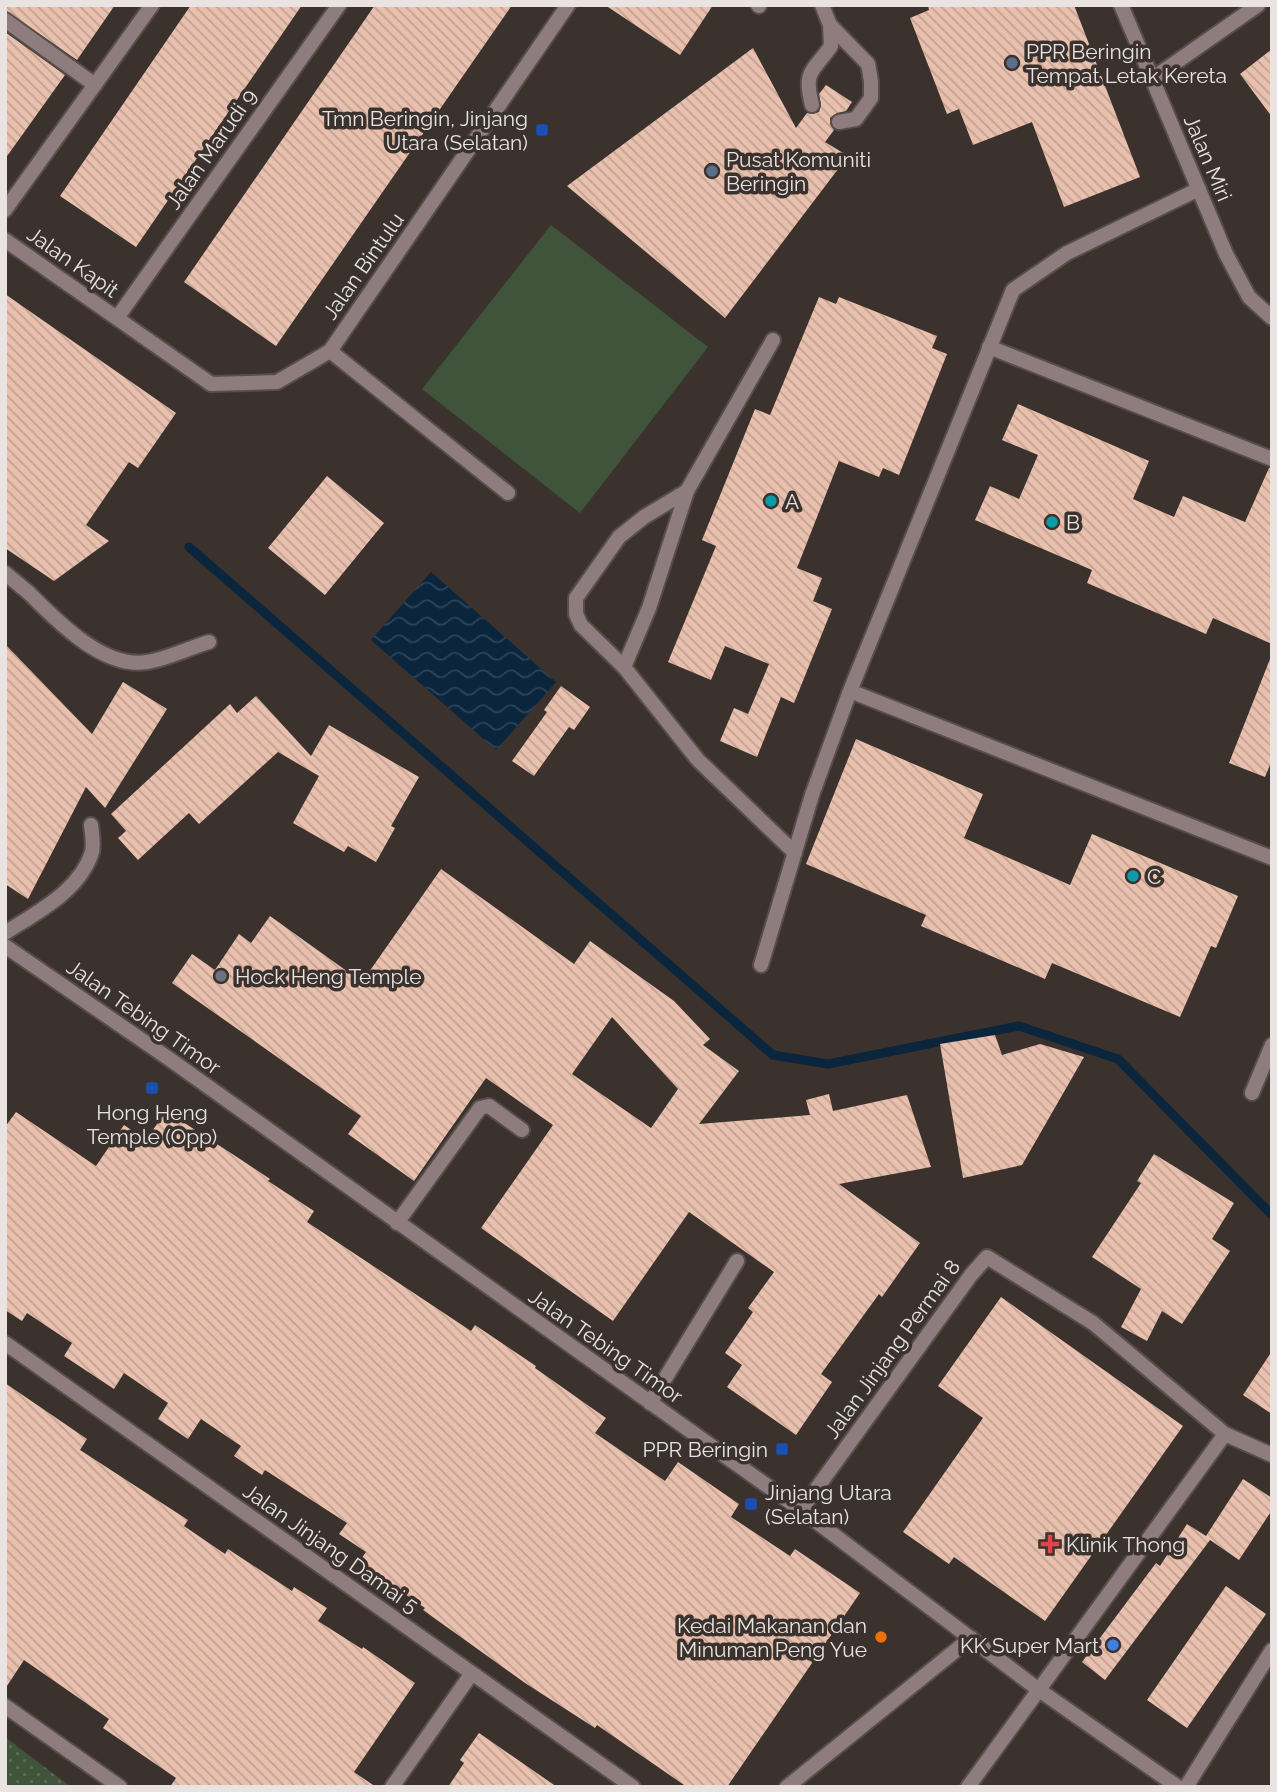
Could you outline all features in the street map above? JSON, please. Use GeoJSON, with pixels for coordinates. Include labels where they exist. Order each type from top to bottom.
{"type":"FeatureCollection","features":[{"type":"Feature","properties":{"kind":"street"},"geometry":{"type":"LineString","coordinates":[[5,210],[152,5]]}},
{"type":"Feature","properties":{"kind":"street","name":"Jalan Marudi 9"},"geometry":{"type":"LineString","coordinates":[[117,318],[339,5]]}},
{"type":"Feature","properties":{"kind":"street","name":"Jalan Bintulu"},"geometry":{"type":"LineString","coordinates":[[117,318],[211,384],[277,382],[330,351],[568,5]]}},
{"type":"Feature","properties":{"kind":"street"},"geometry":{"type":"LineString","coordinates":[[812,105],[806,84],[816,62],[831,46],[830,25],[822,5]]}},
{"type":"Feature","properties":{"kind":"street","name":"Jalan Miri"},"geometry":{"type":"LineString","coordinates":[[1121,5],[1226,254],[1249,297],[1272,318]]}},
{"type":"Feature","properties":{"kind":"street"},"geometry":{"type":"LineString","coordinates":[[1152,79],[1258,5]]}},
{"type":"Feature","properties":{"kind":"street"},"geometry":{"type":"LineString","coordinates":[[5,20],[95,85]]}},
{"type":"Feature","properties":{"kind":"street"},"geometry":{"type":"LineString","coordinates":[[830,25],[868,64],[871,81],[870,98],[856,119],[839,122]]}},
{"type":"Feature","properties":{"kind":"street"},"geometry":{"type":"LineString","coordinates":[[761,965],[812,795],[850,691],[1013,290],[1067,253],[1199,189]]}},
{"type":"Feature","properties":{"kind":"street","name":"Jalan Kapit"},"geometry":{"type":"LineString","coordinates":[[5,240],[117,318]]}},
{"type":"Feature","properties":{"kind":"street"},"geometry":{"type":"LineString","coordinates":[[624,667],[649,608],[687,491],[773,340]]}},
{"type":"Feature","properties":{"kind":"street"},"geometry":{"type":"LineString","coordinates":[[989,347],[1272,458]]}},
{"type":"Feature","properties":{"kind":"street"},"geometry":{"type":"LineString","coordinates":[[330,351],[508,493]]}},
{"type":"Feature","properties":{"kind":"street"},"geometry":{"type":"LineString","coordinates":[[687,491],[644,517],[619,537],[576,598],[576,614],[581,625],[624,667],[698,761],[795,853]]}},
{"type":"Feature","properties":{"kind":"street"},"geometry":{"type":"LineString","coordinates":[[5,573],[57,621],[95,649],[121,660],[146,662],[209,642]]}},
{"type":"Feature","properties":{"kind":"street"},"geometry":{"type":"LineString","coordinates":[[850,691],[1272,858]]}},
{"type":"Feature","properties":{"kind":"street"},"geometry":{"type":"LineString","coordinates":[[5,933],[69,889],[83,871],[93,850],[91,825]]}},
{"type":"Feature","properties":{"kind":"street","name":"Jalan Tebing Timor"},"geometry":{"type":"LineString","coordinates":[[5,946],[168,1058],[801,1510],[1039,1690],[1178,1787]]}},
{"type":"Feature","properties":{"kind":"street"},"geometry":{"type":"LineString","coordinates":[[1252,1093],[1272,1045]]}},
{"type":"Feature","properties":{"kind":"street"},"geometry":{"type":"LineString","coordinates":[[397,1223],[480,1108],[489,1106],[522,1130]]}},
{"type":"Feature","properties":{"kind":"street","name":"Jalan Jinjang Permai 8"},"geometry":{"type":"LineString","coordinates":[[801,1510],[971,1275],[987,1257],[1093,1323],[1225,1434],[1272,1455]]}},
{"type":"Feature","properties":{"kind":"street"},"geometry":{"type":"LineString","coordinates":[[650,1403],[737,1261]]}},
{"type":"Feature","properties":{"kind":"street","name":"Jalan Jinjang Damai 5"},"geometry":{"type":"LineString","coordinates":[[5,1343],[633,1787]]}},
{"type":"Feature","properties":{"kind":"street"},"geometry":{"type":"LineString","coordinates":[[968,1787],[1225,1434]]}},
{"type":"Feature","properties":{"kind":"street"},"geometry":{"type":"LineString","coordinates":[[787,1787],[971,1638]]}},
{"type":"Feature","properties":{"kind":"street"},"geometry":{"type":"LineString","coordinates":[[1186,1787],[1272,1650]]}},
{"type":"Feature","properties":{"kind":"street"},"geometry":{"type":"LineString","coordinates":[[392,1787],[472,1673]]}},
{"type":"Feature","properties":{"kind":"street"},"geometry":{"type":"LineString","coordinates":[[5,1706],[120,1787]]}},
{"type":"Feature","properties":{"kind":"green space"},"geometry":{"type":"Polygon","coordinates":[[[551,225],[708,347],[580,513],[422,389],[551,225]]]}},
{"type":"Feature","properties":{"kind":"green space"},"geometry":{"type":"Polygon","coordinates":[[[5,1737],[71,1787],[5,1787],[5,1737]]]}},
{"type":"Feature","properties":{"kind":"water"},"geometry":{"type":"Polygon","coordinates":[[[431,572],[556,682],[496,750],[371,640],[431,572]]]}},
{"type":"Feature","properties":{"kind":"building"},"geometry":{"type":"Polygon","coordinates":[[[5,5],[115,5],[77,60],[5,10],[5,5]]]}},
{"type":"Feature","properties":{"kind":"building"},"geometry":{"type":"Polygon","coordinates":[[[191,5],[302,5],[136,247],[60,196],[191,5]]]}},
{"type":"Feature","properties":{"kind":"building"},"geometry":{"type":"Polygon","coordinates":[[[375,5],[512,5],[276,346],[184,282],[375,5]]]}},
{"type":"Feature","properties":{"kind":"building"},"geometry":{"type":"Polygon","coordinates":[[[605,5],[713,5],[680,55],[605,5]]]}},
{"type":"Feature","properties":{"kind":"building","name":"PPR Beringin Tempat Letak Kereta"},"geometry":{"type":"Polygon","coordinates":[[[928,5],[1074,5],[1140,177],[1064,207],[1032,122],[973,145],[959,109],[947,114],[910,18],[929,10],[928,5]]]}},
{"type":"Feature","properties":{"kind":"building"},"geometry":{"type":"Polygon","coordinates":[[[5,32],[65,75],[5,159],[5,32]]]}},
{"type":"Feature","properties":{"kind":"building","name":"Pusat Komuniti Beringin"},"geometry":{"type":"Polygon","coordinates":[[[753,48],[796,128],[807,113],[819,112],[819,94],[826,85],[852,102],[846,111],[830,118],[834,130],[825,142],[848,156],[725,318],[567,186],[753,48]]]}},
{"type":"Feature","properties":{"kind":"building"},"geometry":{"type":"Polygon","coordinates":[[[1272,49],[1272,117],[1240,74],[1272,49]]]}},
{"type":"Feature","properties":{"kind":"building"},"geometry":{"type":"Polygon","coordinates":[[[5,294],[176,413],[138,468],[129,462],[86,525],[109,541],[54,581],[5,548],[5,294]]]}},
{"type":"Feature","properties":{"kind":"building","name":"A"},"geometry":{"type":"Polygon","coordinates":[[[819,297],[836,304],[839,297],[937,336],[932,348],[947,354],[899,475],[883,468],[879,477],[839,461],[797,568],[822,578],[813,601],[832,609],[794,703],[781,697],[757,757],[720,741],[734,708],[748,714],[769,664],[725,646],[711,680],[668,662],[716,546],[702,540],[755,409],[770,415],[819,297]]]}},
{"type":"Feature","properties":{"kind":"building","name":"B"},"geometry":{"type":"Polygon","coordinates":[[[1018,404],[1149,461],[1133,499],[1174,517],[1183,496],[1245,522],[1269,468],[1272,468],[1272,644],[1213,618],[1206,634],[1087,583],[1092,570],[975,520],[990,486],[1019,499],[1038,455],[1002,440],[1018,404]]]}},
{"type":"Feature","properties":{"kind":"building"},"geometry":{"type":"Polygon","coordinates":[[[327,476],[384,523],[325,595],[268,548],[327,476]]]}},
{"type":"Feature","properties":{"kind":"building"},"geometry":{"type":"Polygon","coordinates":[[[5,644],[92,734],[123,682],[167,709],[105,808],[86,787],[28,899],[5,884],[5,644]]]}},
{"type":"Feature","properties":{"kind":"building"},"geometry":{"type":"Polygon","coordinates":[[[1270,659],[1272,760],[1265,777],[1229,763],[1270,659]]]}},
{"type":"Feature","properties":{"kind":"building"},"geometry":{"type":"Polygon","coordinates":[[[561,686],[590,707],[574,730],[569,727],[534,776],[512,761],[547,712],[544,710],[561,686]]]}},
{"type":"Feature","properties":{"kind":"building"},"geometry":{"type":"Polygon","coordinates":[[[256,696],[311,756],[329,725],[419,777],[391,826],[395,828],[376,862],[348,846],[344,852],[293,823],[319,776],[278,752],[199,824],[189,813],[138,860],[118,838],[126,831],[111,814],[230,704],[237,713],[256,696]]]}},
{"type":"Feature","properties":{"kind":"building","name":"C"},"geometry":{"type":"Polygon","coordinates":[[[856,739],[983,794],[964,838],[1070,885],[1092,834],[1238,896],[1216,948],[1211,946],[1180,1017],[1052,963],[1045,979],[921,926],[926,915],[806,864],[856,739]]]}},
{"type":"Feature","properties":{"kind":"building"},"geometry":{"type":"Polygon","coordinates":[[[441,869],[574,964],[590,941],[674,1001],[710,1039],[703,1045],[739,1071],[699,1124],[810,1115],[806,1100],[829,1094],[833,1111],[907,1095],[931,1167],[839,1184],[920,1243],[882,1297],[879,1294],[821,1374],[832,1382],[796,1435],[727,1387],[742,1365],[725,1353],[753,1312],[748,1308],[774,1272],[689,1212],[613,1321],[481,1228],[553,1125],[486,1078],[414,1181],[348,1134],[361,1116],[172,983],[192,954],[215,970],[239,934],[251,943],[270,916],[362,982],[441,869]],[[612,1017],[572,1074],[651,1128],[678,1089],[612,1017]]]}},
{"type":"Feature","properties":{"kind":"building"},"geometry":{"type":"Polygon","coordinates":[[[995,1035],[1002,1055],[1040,1044],[1084,1057],[1022,1165],[963,1178],[940,1044],[995,1035]]]}},
{"type":"Feature","properties":{"kind":"building"},"geometry":{"type":"Polygon","coordinates":[[[166,1111],[314,1211],[307,1222],[471,1331],[475,1325],[606,1418],[595,1433],[665,1481],[678,1462],[739,1504],[731,1517],[790,1556],[795,1549],[860,1593],[727,1787],[687,1787],[597,1725],[595,1728],[525,1683],[359,1562],[366,1552],[339,1534],[347,1523],[265,1470],[262,1475],[234,1456],[241,1446],[201,1419],[188,1439],[158,1419],[168,1403],[124,1373],[114,1389],[64,1356],[72,1343],[27,1313],[22,1321],[5,1310],[5,1127],[16,1112],[96,1166],[124,1125],[146,1140],[166,1111]]]}},
{"type":"Feature","properties":{"kind":"building"},"geometry":{"type":"Polygon","coordinates":[[[1154,1154],[1234,1203],[1212,1239],[1230,1251],[1182,1324],[1162,1311],[1147,1341],[1121,1327],[1141,1289],[1092,1257],[1141,1183],[1137,1181],[1154,1154]]]}},
{"type":"Feature","properties":{"kind":"building"},"geometry":{"type":"Polygon","coordinates":[[[1001,1297],[1183,1426],[1045,1621],[954,1557],[949,1564],[903,1532],[983,1418],[938,1386],[1001,1297]]]}},
{"type":"Feature","properties":{"kind":"building"},"geometry":{"type":"Polygon","coordinates":[[[1272,1351],[1272,1414],[1243,1395],[1272,1351]]]}},
{"type":"Feature","properties":{"kind":"building"},"geometry":{"type":"Polygon","coordinates":[[[5,1383],[87,1439],[80,1450],[188,1520],[184,1526],[225,1554],[228,1549],[292,1591],[294,1587],[327,1608],[318,1621],[362,1649],[363,1647],[415,1683],[354,1772],[376,1787],[170,1787],[176,1778],[103,1728],[109,1719],[24,1660],[5,1689],[5,1383]]]}},
{"type":"Feature","properties":{"kind":"building"},"geometry":{"type":"Polygon","coordinates":[[[1243,1479],[1272,1498],[1272,1510],[1239,1560],[1210,1540],[1105,1680],[1082,1662],[1156,1563],[1160,1566],[1187,1524],[1206,1536],[1243,1479]]]}},
{"type":"Feature","properties":{"kind":"building"},"geometry":{"type":"Polygon","coordinates":[[[1226,1586],[1266,1614],[1187,1728],[1147,1700],[1226,1586]]]}},
{"type":"Feature","properties":{"kind":"building"},"geometry":{"type":"Polygon","coordinates":[[[479,1733],[557,1787],[448,1787],[464,1763],[460,1760],[479,1733]]]}},
{"type":"Feature","properties":{"kind":"waterway"},"geometry":{"type":"LineString","coordinates":[[189,547],[773,1055],[828,1064],[1019,1026],[1118,1059],[1272,1215]]}},
{"type":"Feature","properties":{"kind":"place","name":"PPR Beringin Tempat Letak Kereta"},"geometry":{"type":"Point","coordinates":[1012,63]}},
{"type":"Feature","properties":{"kind":"place","name":"Tmn Beringin, Jinjang Utara (Selatan)"},"geometry":{"type":"Point","coordinates":[542,130]}},
{"type":"Feature","properties":{"kind":"place","name":"Pusat Komuniti Beringin"},"geometry":{"type":"Point","coordinates":[712,171]}},
{"type":"Feature","properties":{"kind":"place","name":"A"},"geometry":{"type":"Point","coordinates":[771,501]}},
{"type":"Feature","properties":{"kind":"place","name":"B"},"geometry":{"type":"Point","coordinates":[1052,522]}},
{"type":"Feature","properties":{"kind":"place","name":"C"},"geometry":{"type":"Point","coordinates":[1133,876]}},
{"type":"Feature","properties":{"kind":"place","name":"Hock Heng Temple"},"geometry":{"type":"Point","coordinates":[221,976]}},
{"type":"Feature","properties":{"kind":"place","name":"Hong Heng Temple (Opp)"},"geometry":{"type":"Point","coordinates":[152,1088]}},
{"type":"Feature","properties":{"kind":"place","name":"PPR Beringin"},"geometry":{"type":"Point","coordinates":[782,1449]}},
{"type":"Feature","properties":{"kind":"place","name":"Jinjang Utara (Selatan)"},"geometry":{"type":"Point","coordinates":[751,1504]}},
{"type":"Feature","properties":{"kind":"place","name":"Klinik Thong"},"geometry":{"type":"Point","coordinates":[1050,1544]}},
{"type":"Feature","properties":{"kind":"place","name":"Kedai Makanan dan Minuman Peng Yue"},"geometry":{"type":"Point","coordinates":[881,1637]}},
{"type":"Feature","properties":{"kind":"place","name":"KK Super Mart"},"geometry":{"type":"Point","coordinates":[1113,1645]}}]}
